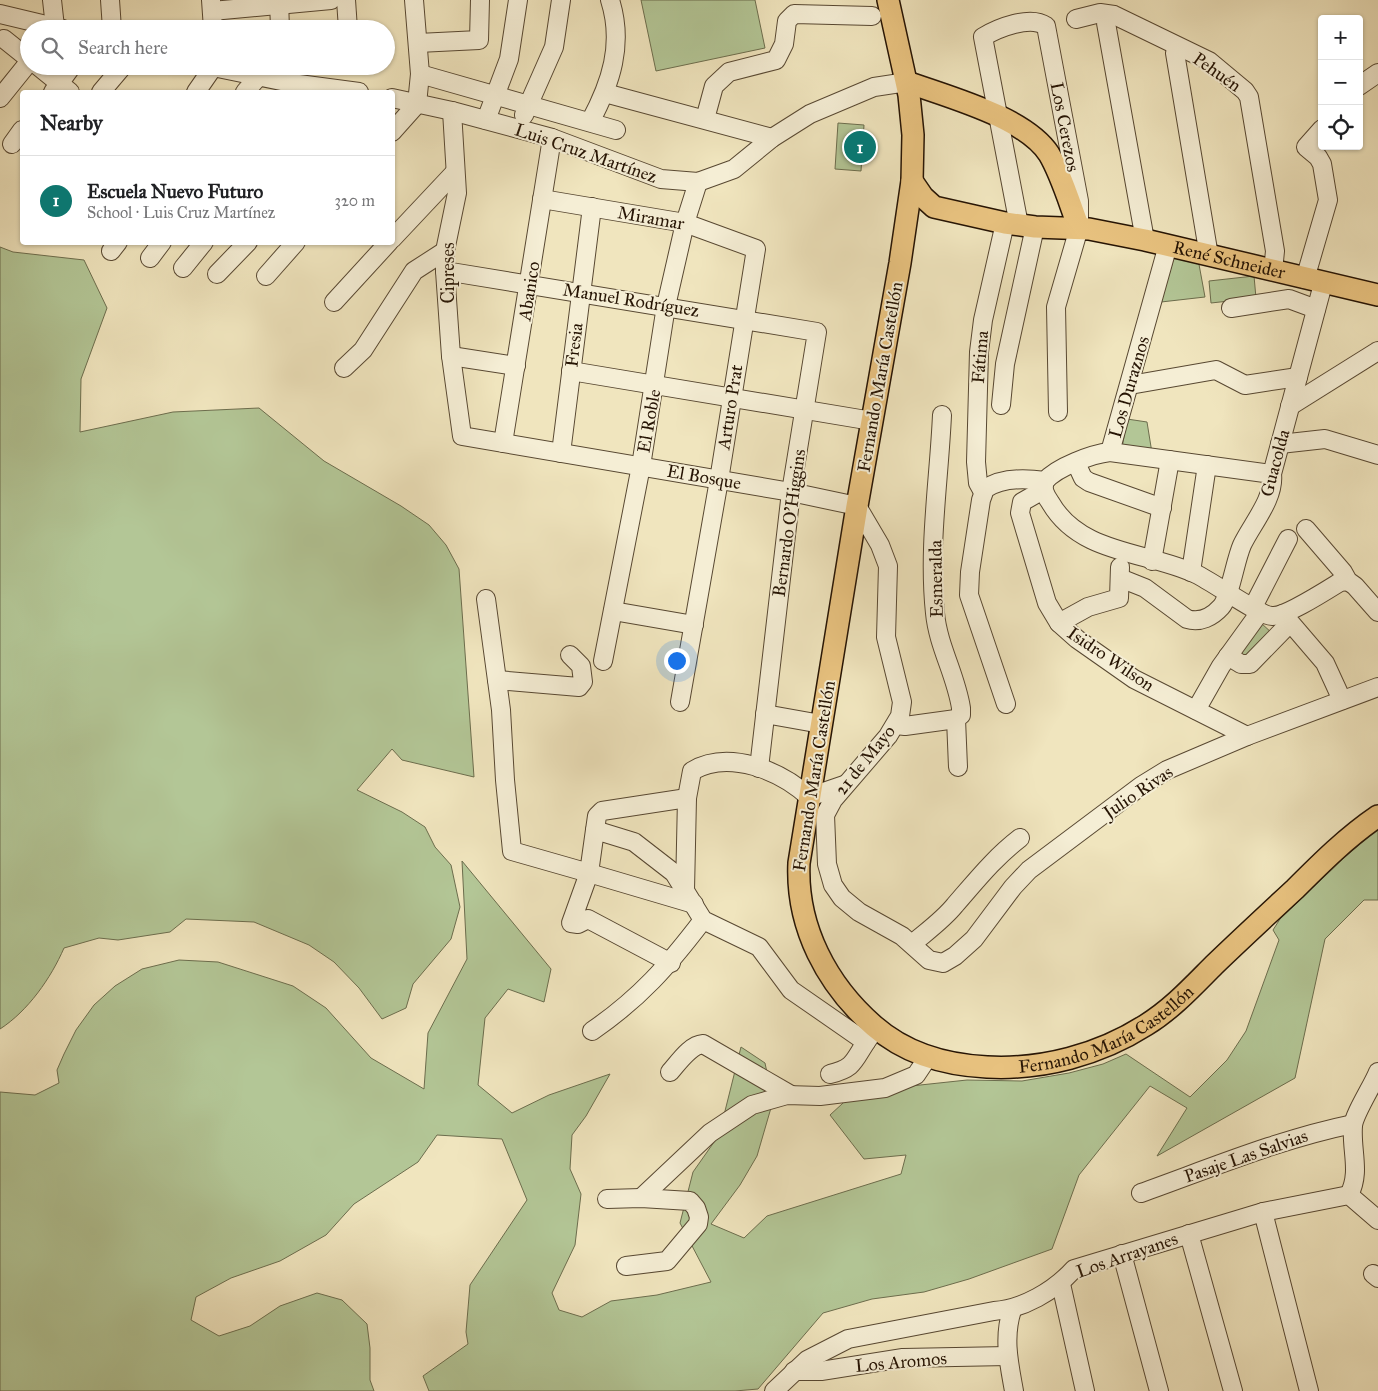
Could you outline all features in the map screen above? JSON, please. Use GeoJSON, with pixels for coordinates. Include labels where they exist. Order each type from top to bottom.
{"type":"FeatureCollection","features":[{"type":"Feature","properties":{"kind":"main road","name":"Fernando María Castellón"},"geometry":{"type":"LineString","coordinates":[[888,0],[907,82],[913,135],[912,180],[809,796],[798,876],[804,923],[817,953],[871,1035],[928,1057],[973,1066],[1025,1067],[1080,1055],[1131,1034],[1178,1000],[1331,854],[1378,816]]}},
{"type":"Feature","properties":{"kind":"main road"},"geometry":{"type":"LineString","coordinates":[[907,82],[998,115],[1045,149],[1052,161],[1079,228]]}},
{"type":"Feature","properties":{"kind":"main road"},"geometry":{"type":"LineString","coordinates":[[906,224],[920,213],[934,206],[923,197],[912,180]]}},
{"type":"Feature","properties":{"kind":"main road","name":"René Schneider"},"geometry":{"type":"LineString","coordinates":[[934,206],[1020,225],[1079,228],[1145,240],[1378,295]]}},
{"type":"Feature","properties":{"kind":"street"},"geometry":{"type":"LineString","coordinates":[[52,0],[56,20]]}},
{"type":"Feature","properties":{"kind":"street"},"geometry":{"type":"LineString","coordinates":[[110,0],[111,20]]}},
{"type":"Feature","properties":{"kind":"street"},"geometry":{"type":"LineString","coordinates":[[212,20],[211,5],[331,0]]}},
{"type":"Feature","properties":{"kind":"street"},"geometry":{"type":"LineString","coordinates":[[346,0],[347,20]]}},
{"type":"Feature","properties":{"kind":"street"},"geometry":{"type":"LineString","coordinates":[[395,129],[417,104],[420,74],[414,0]]}},
{"type":"Feature","properties":{"kind":"street"},"geometry":{"type":"LineString","coordinates":[[418,43],[479,40],[480,0]]}},
{"type":"Feature","properties":{"kind":"street"},"geometry":{"type":"LineString","coordinates":[[486,120],[509,59],[518,0]]}},
{"type":"Feature","properties":{"kind":"street"},"geometry":{"type":"LineString","coordinates":[[519,129],[554,46],[561,0]]}},
{"type":"Feature","properties":{"kind":"street"},"geometry":{"type":"LineString","coordinates":[[590,122],[605,94],[612,72],[617,20],[610,0]]}},
{"type":"Feature","properties":{"kind":"street"},"geometry":{"type":"LineString","coordinates":[[279,2],[280,20]]}},
{"type":"Feature","properties":{"kind":"street"},"geometry":{"type":"LineString","coordinates":[[705,119],[714,86],[729,72],[776,60],[784,44],[787,21],[793,7],[872,16]]}},
{"type":"Feature","properties":{"kind":"street","name":"Pehuén"},"geometry":{"type":"LineString","coordinates":[[1076,18],[1100,13],[1114,15],[1209,61],[1245,91],[1249,97],[1275,251],[1273,271]]}},
{"type":"Feature","properties":{"kind":"street"},"geometry":{"type":"LineString","coordinates":[[0,14],[24,20]]}},
{"type":"Feature","properties":{"kind":"street"},"geometry":{"type":"LineString","coordinates":[[20,19],[2,41],[20,54]]}},
{"type":"Feature","properties":{"kind":"street","name":"Los Cerezos"},"geometry":{"type":"LineString","coordinates":[[998,115],[983,38],[995,31],[1027,22],[1040,22],[1046,26],[1078,190],[1079,228],[1056,307],[1058,412]]}},
{"type":"Feature","properties":{"kind":"street"},"geometry":{"type":"LineString","coordinates":[[1106,23],[1145,240]]}},
{"type":"Feature","properties":{"kind":"street"},"geometry":{"type":"LineString","coordinates":[[1175,53],[1209,256]]}},
{"type":"Feature","properties":{"kind":"street"},"geometry":{"type":"LineString","coordinates":[[0,98],[20,72]]}},
{"type":"Feature","properties":{"kind":"street"},"geometry":{"type":"LineString","coordinates":[[1363,83],[1378,73]]}},
{"type":"Feature","properties":{"kind":"street"},"geometry":{"type":"LineString","coordinates":[[420,74],[616,130]]}},
{"type":"Feature","properties":{"kind":"street"},"geometry":{"type":"LineString","coordinates":[[46,75],[60,90],[68,75]]}},
{"type":"Feature","properties":{"kind":"street"},"geometry":{"type":"LineString","coordinates":[[104,90],[116,75]]}},
{"type":"Feature","properties":{"kind":"street"},"geometry":{"type":"LineString","coordinates":[[197,90],[207,75]]}},
{"type":"Feature","properties":{"kind":"street"},"geometry":{"type":"LineString","coordinates":[[254,75],[287,88],[330,90]]}},
{"type":"Feature","properties":{"kind":"street"},"geometry":{"type":"LineString","coordinates":[[247,90],[259,76]]}},
{"type":"Feature","properties":{"kind":"street","name":"Luis Cruz Martínez"},"geometry":{"type":"LineString","coordinates":[[395,99],[452,110],[552,138],[661,179],[698,182],[734,169],[772,138],[810,114],[874,86],[907,82]]}},
{"type":"Feature","properties":{"kind":"street"},"geometry":{"type":"LineString","coordinates":[[605,94],[772,138]]}},
{"type":"Feature","properties":{"kind":"street","name":"Cipreses"},"geometry":{"type":"LineString","coordinates":[[452,110],[454,172],[457,193],[445,251],[445,271],[451,356],[462,436]]}},
{"type":"Feature","properties":{"kind":"street"},"geometry":{"type":"LineString","coordinates":[[998,115],[1020,225],[1001,405]]}},
{"type":"Feature","properties":{"kind":"street","name":"Guacolda"},"geometry":{"type":"LineString","coordinates":[[1120,578],[1144,588],[1194,621],[1203,620],[1216,612],[1225,602],[1238,556],[1271,489],[1272,474],[1316,309],[1314,281],[1328,200],[1321,160],[1306,147],[1318,134]]}},
{"type":"Feature","properties":{"kind":"street","name":"Abanico"},"geometry":{"type":"LineString","coordinates":[[503,443],[552,138]]}},
{"type":"Feature","properties":{"kind":"street"},"geometry":{"type":"LineString","coordinates":[[395,236],[454,172]]}},
{"type":"Feature","properties":{"kind":"street","name":"El Roble"},"geometry":{"type":"LineString","coordinates":[[603,661],[641,466],[666,306],[685,223],[698,182]]}},
{"type":"Feature","properties":{"kind":"street","name":"Miramar"},"geometry":{"type":"LineString","coordinates":[[542,199],[685,223],[756,249]]}},
{"type":"Feature","properties":{"kind":"street","name":"Fresia"},"geometry":{"type":"LineString","coordinates":[[561,453],[592,208]]}},
{"type":"Feature","properties":{"kind":"street","name":"Fátima"},"geometry":{"type":"LineString","coordinates":[[983,492],[977,477],[976,440],[981,330],[1020,225]]}},
{"type":"Feature","properties":{"kind":"street"},"geometry":{"type":"LineString","coordinates":[[150,258],[160,245]]}},
{"type":"Feature","properties":{"kind":"street"},"geometry":{"type":"LineString","coordinates":[[183,268],[202,245]]}},
{"type":"Feature","properties":{"kind":"street"},"geometry":{"type":"LineString","coordinates":[[217,274],[245,245]]}},
{"type":"Feature","properties":{"kind":"street"},"geometry":{"type":"LineString","coordinates":[[266,276],[288,245]]}},
{"type":"Feature","properties":{"kind":"street"},"geometry":{"type":"LineString","coordinates":[[334,302],[386,245]]}},
{"type":"Feature","properties":{"kind":"street","name":"Los Duraznos"},"geometry":{"type":"LineString","coordinates":[[1044,486],[1050,475],[1094,454],[1110,452],[1168,246]]}},
{"type":"Feature","properties":{"kind":"street","name":"Arturo Prat"},"geometry":{"type":"LineString","coordinates":[[680,702],[719,480],[756,249]]}},
{"type":"Feature","properties":{"kind":"street"},"geometry":{"type":"LineString","coordinates":[[344,368],[363,350],[414,271],[445,251]]}},
{"type":"Feature","properties":{"kind":"street","name":"Manuel Rodríguez"},"geometry":{"type":"LineString","coordinates":[[445,271],[817,332]]}},
{"type":"Feature","properties":{"kind":"street"},"geometry":{"type":"LineString","coordinates":[[1231,308],[1289,299],[1316,309]]}},
{"type":"Feature","properties":{"kind":"street","name":"Bernardo O'Higgins"},"geometry":{"type":"LineString","coordinates":[[759,768],[791,492],[817,332]]}},
{"type":"Feature","properties":{"kind":"street"},"geometry":{"type":"LineString","coordinates":[[1290,406],[1378,351]]}},
{"type":"Feature","properties":{"kind":"street"},"geometry":{"type":"LineString","coordinates":[[451,356],[516,366]]}},
{"type":"Feature","properties":{"kind":"street"},"geometry":{"type":"LineString","coordinates":[[1130,385],[1216,370],[1242,385],[1298,376]]}},
{"type":"Feature","properties":{"kind":"street"},"geometry":{"type":"LineString","coordinates":[[571,371],[872,421]]}},
{"type":"Feature","properties":{"kind":"street","name":"Esmeralda"},"geometry":{"type":"LineString","coordinates":[[942,415],[933,554],[934,612],[939,635],[960,701],[961,715],[956,719],[958,767]]}},
{"type":"Feature","properties":{"kind":"street","name":"El Bosque"},"geometry":{"type":"LineString","coordinates":[[462,436],[791,492],[857,506]]}},
{"type":"Feature","properties":{"kind":"street"},"geometry":{"type":"LineString","coordinates":[[1280,444],[1330,439],[1378,455]]}},
{"type":"Feature","properties":{"kind":"street"},"geometry":{"type":"LineString","coordinates":[[1110,452],[1272,474]]}},
{"type":"Feature","properties":{"kind":"street"},"geometry":{"type":"LineString","coordinates":[[1152,561],[1170,460]]}},
{"type":"Feature","properties":{"kind":"street"},"geometry":{"type":"LineString","coordinates":[[1076,463],[1084,478],[1089,482],[1162,508]]}},
{"type":"Feature","properties":{"kind":"street"},"geometry":{"type":"LineString","coordinates":[[1191,572],[1207,465]]}},
{"type":"Feature","properties":{"kind":"street"},"geometry":{"type":"LineString","coordinates":[[1006,704],[969,595],[970,572],[983,492],[989,486],[1000,482],[1027,479],[1044,486],[1054,510],[1067,524],[1120,553],[1191,572],[1229,592],[1256,610],[1286,619],[1325,664],[1342,700]]}},
{"type":"Feature","properties":{"kind":"street","name":"Isidro Wilson"},"geometry":{"type":"LineString","coordinates":[[1044,486],[1022,502],[1020,513],[1047,603],[1059,623],[1077,640],[1134,679],[1247,736]]}},
{"type":"Feature","properties":{"kind":"street","name":"21 de Mayo"},"geometry":{"type":"LineString","coordinates":[[857,506],[886,559],[886,638],[902,702],[896,725],[833,800],[825,815],[826,856],[833,885],[842,898],[858,912],[897,932],[929,960],[943,962]]}},
{"type":"Feature","properties":{"kind":"street"},"geometry":{"type":"LineString","coordinates":[[1306,529],[1348,581],[1355,586],[1378,612]]}},
{"type":"Feature","properties":{"kind":"street"},"geometry":{"type":"LineString","coordinates":[[1196,710],[1256,610],[1288,539]]}},
{"type":"Feature","properties":{"kind":"street"},"geometry":{"type":"LineString","coordinates":[[1059,623],[1088,608],[1119,598],[1120,553]]}},
{"type":"Feature","properties":{"kind":"street"},"geometry":{"type":"LineString","coordinates":[[1228,656],[1241,664],[1250,664],[1286,619],[1340,582],[1348,581]]}},
{"type":"Feature","properties":{"kind":"street"},"geometry":{"type":"LineString","coordinates":[[486,599],[497,680],[512,851],[589,873],[689,897]]}},
{"type":"Feature","properties":{"kind":"street"},"geometry":{"type":"LineString","coordinates":[[613,611],[694,625]]}},
{"type":"Feature","properties":{"kind":"street"},"geometry":{"type":"LineString","coordinates":[[497,680],[580,687],[583,682],[581,666],[570,655]]}},
{"type":"Feature","properties":{"kind":"street","name":"Julio Rivas"},"geometry":{"type":"LineString","coordinates":[[943,962],[955,956],[974,939],[1013,887],[1029,870],[1141,786],[1172,768],[1247,736],[1378,687]]}},
{"type":"Feature","properties":{"kind":"street"},"geometry":{"type":"LineString","coordinates":[[765,714],[821,724]]}},
{"type":"Feature","properties":{"kind":"street"},"geometry":{"type":"LineString","coordinates":[[896,725],[905,726],[956,719]]}},
{"type":"Feature","properties":{"kind":"street"},"geometry":{"type":"LineString","coordinates":[[689,897],[687,798],[692,771],[702,766],[734,763],[759,768],[785,777],[809,796],[849,783]]}},
{"type":"Feature","properties":{"kind":"street"},"geometry":{"type":"LineString","coordinates":[[671,963],[582,915],[597,816],[602,812],[687,798]]}},
{"type":"Feature","properties":{"kind":"street"},"geometry":{"type":"LineString","coordinates":[[595,830],[634,842],[674,873],[703,920],[759,946],[791,990],[871,1035],[851,1067],[830,1074]]}},
{"type":"Feature","properties":{"kind":"street"},"geometry":{"type":"LineString","coordinates":[[912,944],[955,906],[973,882],[1000,853],[1020,838]]}},
{"type":"Feature","properties":{"kind":"street"},"geometry":{"type":"LineString","coordinates":[[592,1030],[624,1008],[671,963],[703,920]]}},
{"type":"Feature","properties":{"kind":"street"},"geometry":{"type":"LineString","coordinates":[[670,1072],[692,1048],[703,1044],[791,1095]]}},
{"type":"Feature","properties":{"kind":"street"},"geometry":{"type":"LineString","coordinates":[[641,1198],[710,1133],[752,1105],[791,1095],[820,1096],[885,1088],[916,1074],[928,1057]]}},
{"type":"Feature","properties":{"kind":"street"},"geometry":{"type":"LineString","coordinates":[[1378,1072],[1353,1124],[1356,1160],[1355,1184],[1349,1196],[1378,1220]]}},
{"type":"Feature","properties":{"kind":"street","name":"Pasaje Las Salvias"},"geometry":{"type":"LineString","coordinates":[[1141,1193],[1257,1150],[1320,1131],[1353,1124]]}},
{"type":"Feature","properties":{"kind":"street","name":"Los Arrayanes"},"geometry":{"type":"LineString","coordinates":[[774,1391],[807,1360],[848,1339],[994,1311],[1012,1310],[1061,1284],[1074,1269],[1263,1212],[1349,1196]]}},
{"type":"Feature","properties":{"kind":"street"},"geometry":{"type":"LineString","coordinates":[[607,1199],[641,1198],[690,1201],[696,1208],[699,1217],[698,1224],[667,1261],[626,1266]]}},
{"type":"Feature","properties":{"kind":"street"},"geometry":{"type":"LineString","coordinates":[[1263,1212],[1309,1391]]}},
{"type":"Feature","properties":{"kind":"street"},"geometry":{"type":"LineString","coordinates":[[1189,1234],[1234,1391]]}},
{"type":"Feature","properties":{"kind":"street"},"geometry":{"type":"LineString","coordinates":[[1122,1254],[1159,1391]]}},
{"type":"Feature","properties":{"kind":"street"},"geometry":{"type":"LineString","coordinates":[[1061,1284],[1085,1391]]}},
{"type":"Feature","properties":{"kind":"street"},"geometry":{"type":"LineString","coordinates":[[1012,1310],[1006,1327],[1008,1356],[1014,1391]]}},
{"type":"Feature","properties":{"kind":"street","name":"Los Aromos"},"geometry":{"type":"LineString","coordinates":[[794,1371],[821,1371],[903,1358],[1008,1356]]}},
{"type":"Feature","properties":{"kind":"green space"},"geometry":{"type":"Polygon","coordinates":[[[641,0],[755,0],[765,48],[656,71],[641,0]]]}},
{"type":"Feature","properties":{"kind":"green space"},"geometry":{"type":"Polygon","coordinates":[[[838,123],[864,125],[861,171],[835,169],[838,123]]]}},
{"type":"Feature","properties":{"kind":"green space"},"geometry":{"type":"Polygon","coordinates":[[[0,247],[13,252],[84,260],[107,308],[81,379],[80,432],[173,412],[259,408],[324,461],[401,506],[429,525],[446,545],[459,569],[474,777],[402,760],[392,749],[357,790],[402,812],[425,827],[435,847],[451,865],[460,907],[451,939],[413,984],[406,1008],[382,1019],[359,988],[334,962],[309,945],[254,922],[186,919],[170,932],[118,940],[99,938],[64,948],[38,993],[20,1013],[0,1029],[0,247]]]}},
{"type":"Feature","properties":{"kind":"green space"},"geometry":{"type":"Polygon","coordinates":[[[1175,254],[1198,259],[1205,297],[1161,302],[1175,254]]]}},
{"type":"Feature","properties":{"kind":"green space"},"geometry":{"type":"Polygon","coordinates":[[[1254,276],[1256,298],[1211,303],[1209,281],[1254,276]]]}},
{"type":"Feature","properties":{"kind":"green space"},"geometry":{"type":"Polygon","coordinates":[[[1127,419],[1147,422],[1152,453],[1122,448],[1127,419]]]}},
{"type":"Feature","properties":{"kind":"green space"},"geometry":{"type":"Polygon","coordinates":[[[1261,623],[1273,634],[1248,663],[1239,656],[1261,623]]]}},
{"type":"Feature","properties":{"kind":"green space"},"geometry":{"type":"Polygon","coordinates":[[[1378,828],[1378,900],[1364,900],[1325,939],[1295,1078],[1157,1156],[1187,1108],[1150,1086],[1079,1175],[1052,1249],[969,1279],[924,1292],[872,1299],[823,1313],[758,1389],[735,1391],[429,1391],[423,1376],[468,1344],[466,1332],[470,1285],[527,1200],[502,1139],[437,1135],[418,1162],[354,1204],[326,1235],[280,1261],[231,1278],[196,1297],[191,1320],[219,1336],[250,1326],[280,1306],[317,1293],[342,1300],[367,1324],[370,1348],[370,1380],[374,1391],[0,1391],[0,1092],[35,1095],[59,1083],[57,1070],[64,1054],[76,1030],[94,1005],[115,986],[142,969],[179,960],[218,962],[293,986],[326,1008],[371,1058],[424,1089],[428,1033],[467,959],[462,861],[551,969],[544,1002],[508,989],[485,1018],[478,1085],[512,1113],[549,1095],[610,1074],[586,1116],[572,1135],[570,1169],[581,1194],[575,1245],[552,1293],[559,1310],[582,1317],[611,1301],[657,1295],[711,1282],[680,1223],[693,1172],[719,1135],[741,1047],[765,1063],[773,1101],[757,1156],[740,1185],[711,1224],[744,1238],[767,1216],[901,1174],[906,1155],[864,1159],[830,1115],[855,1092],[967,1080],[1022,1081],[1069,1073],[1103,1064],[1126,1054],[1190,1097],[1227,1060],[1246,1031],[1279,940],[1273,930],[1280,919],[1378,828]]]}},
{"type":"Feature","properties":{"kind":"place","name":"Escuela Nuevo Futuro"},"geometry":{"type":"Point","coordinates":[860,147]}}]}
